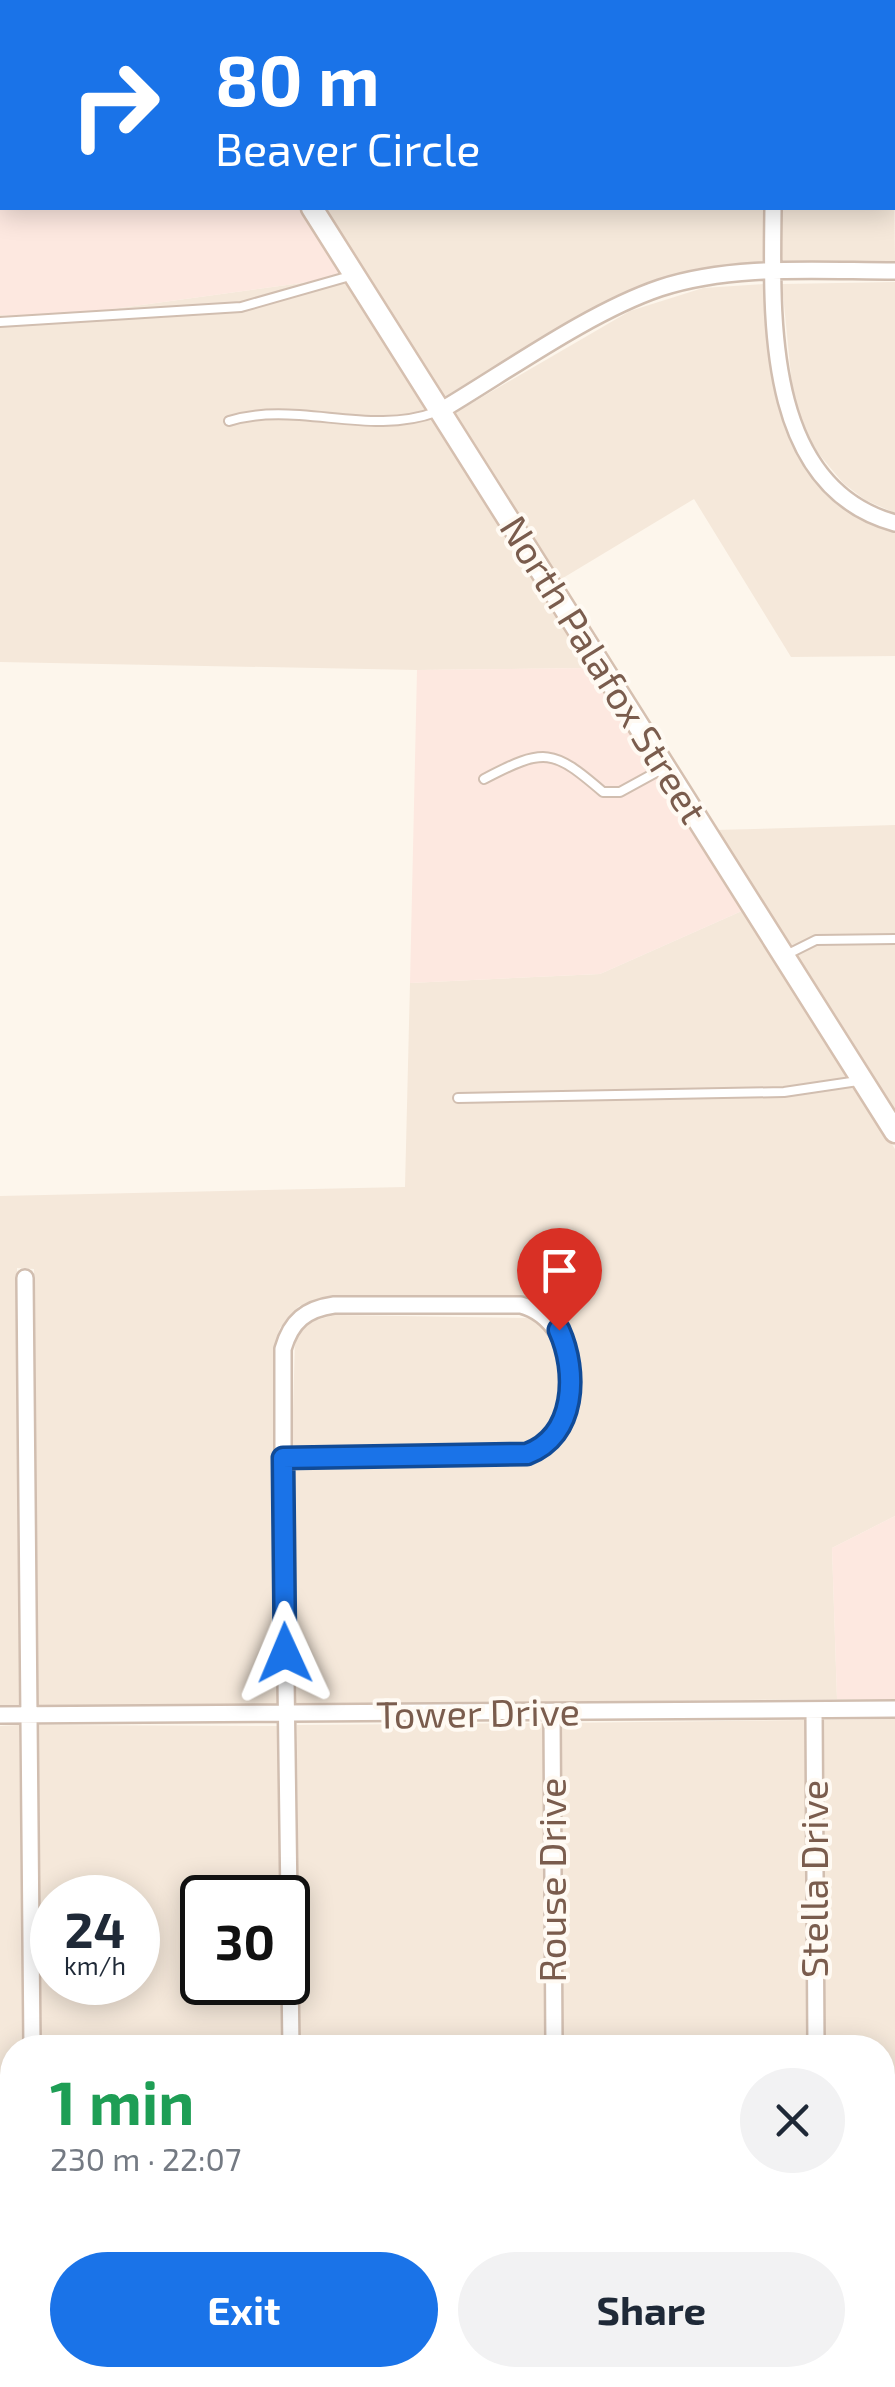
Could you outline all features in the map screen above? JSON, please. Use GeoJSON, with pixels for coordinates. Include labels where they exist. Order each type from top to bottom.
{"type":"FeatureCollection","features":[{"type":"Feature","properties":{"kind":"main road","name":"North Palafox Street"},"geometry":{"type":"LineString","coordinates":[[313,210],[895,1132]]}},
{"type":"Feature","properties":{"kind":"street"},"geometry":{"type":"LineString","coordinates":[[773,210],[772,274],[784,398],[806,453],[838,491],[861,509],[895,523]]}},
{"type":"Feature","properties":{"kind":"street"},"geometry":{"type":"LineString","coordinates":[[440,410],[626,302],[701,278],[895,272]]}},
{"type":"Feature","properties":{"kind":"street"},"geometry":{"type":"LineString","coordinates":[[25,1278],[32,2035]]}},
{"type":"Feature","properties":{"kind":"street"},"geometry":{"type":"LineString","coordinates":[[283,1458],[527,1454],[542,1448],[562,1428],[568,1413],[566,1345],[548,1317],[520,1305],[318,1307],[294,1324],[283,1348],[283,1458],[288,1716],[290,2035]]}},
{"type":"Feature","properties":{"kind":"street","name":"Tower Drive"},"geometry":{"type":"LineString","coordinates":[[0,1716],[895,1709]]}},
{"type":"Feature","properties":{"kind":"street","name":"Stella Drive"},"geometry":{"type":"LineString","coordinates":[[814,1710],[816,2035]]}},
{"type":"Feature","properties":{"kind":"street","name":"Rouse Drive"},"geometry":{"type":"LineString","coordinates":[[552,1713],[554,2035]]}},
{"type":"Feature","properties":{"kind":"lane"},"geometry":{"type":"LineString","coordinates":[[0,322],[241,307],[354,274]]}},
{"type":"Feature","properties":{"kind":"lane"},"geometry":{"type":"LineString","coordinates":[[229,421],[274,413],[402,423],[440,410]]}},
{"type":"Feature","properties":{"kind":"lane"},"geometry":{"type":"LineString","coordinates":[[484,779],[512,764],[542,757],[566,759],[603,792],[620,792],[665,767]]}},
{"type":"Feature","properties":{"kind":"lane"},"geometry":{"type":"LineString","coordinates":[[784,956],[816,940],[895,939]]}},
{"type":"Feature","properties":{"kind":"lane"},"geometry":{"type":"LineString","coordinates":[[458,1098],[784,1092],[862,1080]]}},
{"type":"Feature","properties":{"kind":"shaded area"},"geometry":{"type":"Polygon","coordinates":[[[0,210],[302,210],[345,277],[40,319],[0,315],[0,210]]]}},
{"type":"Feature","properties":{"kind":"shaded area"},"geometry":{"type":"Polygon","coordinates":[[[324,210],[764,210],[763,264],[699,268],[624,292],[442,398],[324,210]]]}},
{"type":"Feature","properties":{"kind":"shaded area"},"geometry":{"type":"Polygon","coordinates":[[[781,210],[894,210],[895,261],[781,263],[781,210]]]}},
{"type":"Feature","properties":{"kind":"shaded area"},"geometry":{"type":"Polygon","coordinates":[[[345,277],[592,668],[417,670],[0,662],[0,315],[40,319],[345,277]]]}},
{"type":"Feature","properties":{"kind":"shaded area"},"geometry":{"type":"Polygon","coordinates":[[[895,282],[895,513],[865,500],[843,483],[813,447],[800,423],[793,396],[782,284],[895,282]]]}},
{"type":"Feature","properties":{"kind":"shaded area"},"geometry":{"type":"Polygon","coordinates":[[[764,284],[776,399],[798,457],[833,499],[858,518],[895,533],[895,656],[791,657],[694,499],[558,581],[453,414],[630,311],[703,288],[764,284]]]}},
{"type":"Feature","properties":{"kind":"shaded area"},"geometry":{"type":"Polygon","coordinates":[[[592,668],[744,910],[600,974],[410,983],[417,670],[592,668]]]}},
{"type":"Feature","properties":{"kind":"shaded area"},"geometry":{"type":"Polygon","coordinates":[[[895,825],[895,1115],[715,830],[895,825]]]}},
{"type":"Feature","properties":{"kind":"shaded area"},"geometry":{"type":"Polygon","coordinates":[[[744,910],[895,1149],[895,1516],[832,1548],[837,1699],[295,1705],[292,1467],[528,1464],[561,1446],[576,1413],[573,1340],[565,1323],[539,1300],[520,1295],[334,1295],[299,1306],[280,1328],[274,1348],[278,1705],[37,1705],[34,1269],[17,1268],[19,1705],[0,1705],[0,1196],[405,1187],[410,983],[600,974],[744,910]]]}},
{"type":"Feature","properties":{"kind":"shaded area"},"geometry":{"type":"Polygon","coordinates":[[[335,1315],[531,1318],[552,1335],[557,1348],[559,1411],[555,1422],[538,1439],[525,1444],[292,1447],[295,1340],[309,1322],[335,1315]]]}},
{"type":"Feature","properties":{"kind":"shaded area"},"geometry":{"type":"Polygon","coordinates":[[[895,1516],[895,1699],[837,1699],[832,1548],[895,1516]]]}},
{"type":"Feature","properties":{"kind":"shaded area"},"geometry":{"type":"Polygon","coordinates":[[[895,1719],[895,2035],[825,2035],[823,1720],[895,1719]]]}},
{"type":"Feature","properties":{"kind":"shaded area"},"geometry":{"type":"Polygon","coordinates":[[[805,1720],[808,2035],[563,2035],[561,1723],[805,1720]]]}},
{"type":"Feature","properties":{"kind":"shaded area"},"geometry":{"type":"Polygon","coordinates":[[[544,1723],[546,2035],[299,2035],[299,2005],[310,2005],[310,1875],[298,1875],[297,1725],[544,1723]]]}},
{"type":"Feature","properties":{"kind":"shaded area"},"geometry":{"type":"Polygon","coordinates":[[[19,1725],[23,2035],[0,2035],[0,1726],[19,1725]]]}},
{"type":"Feature","properties":{"kind":"shaded area"},"geometry":{"type":"Polygon","coordinates":[[[37,1725],[280,1726],[281,1875],[180,1875],[180,2005],[282,2005],[282,2035],[40,2035],[40,2005],[160,2005],[160,1875],[38,1875],[37,1725]]]}},
{"type":"Feature","properties":{"kind":"route"},"geometry":{"type":"LineString","coordinates":[[285,1653],[283,1458],[527,1454],[542,1448],[554,1439],[568,1413],[568,1357],[559,1330]]}}]}
